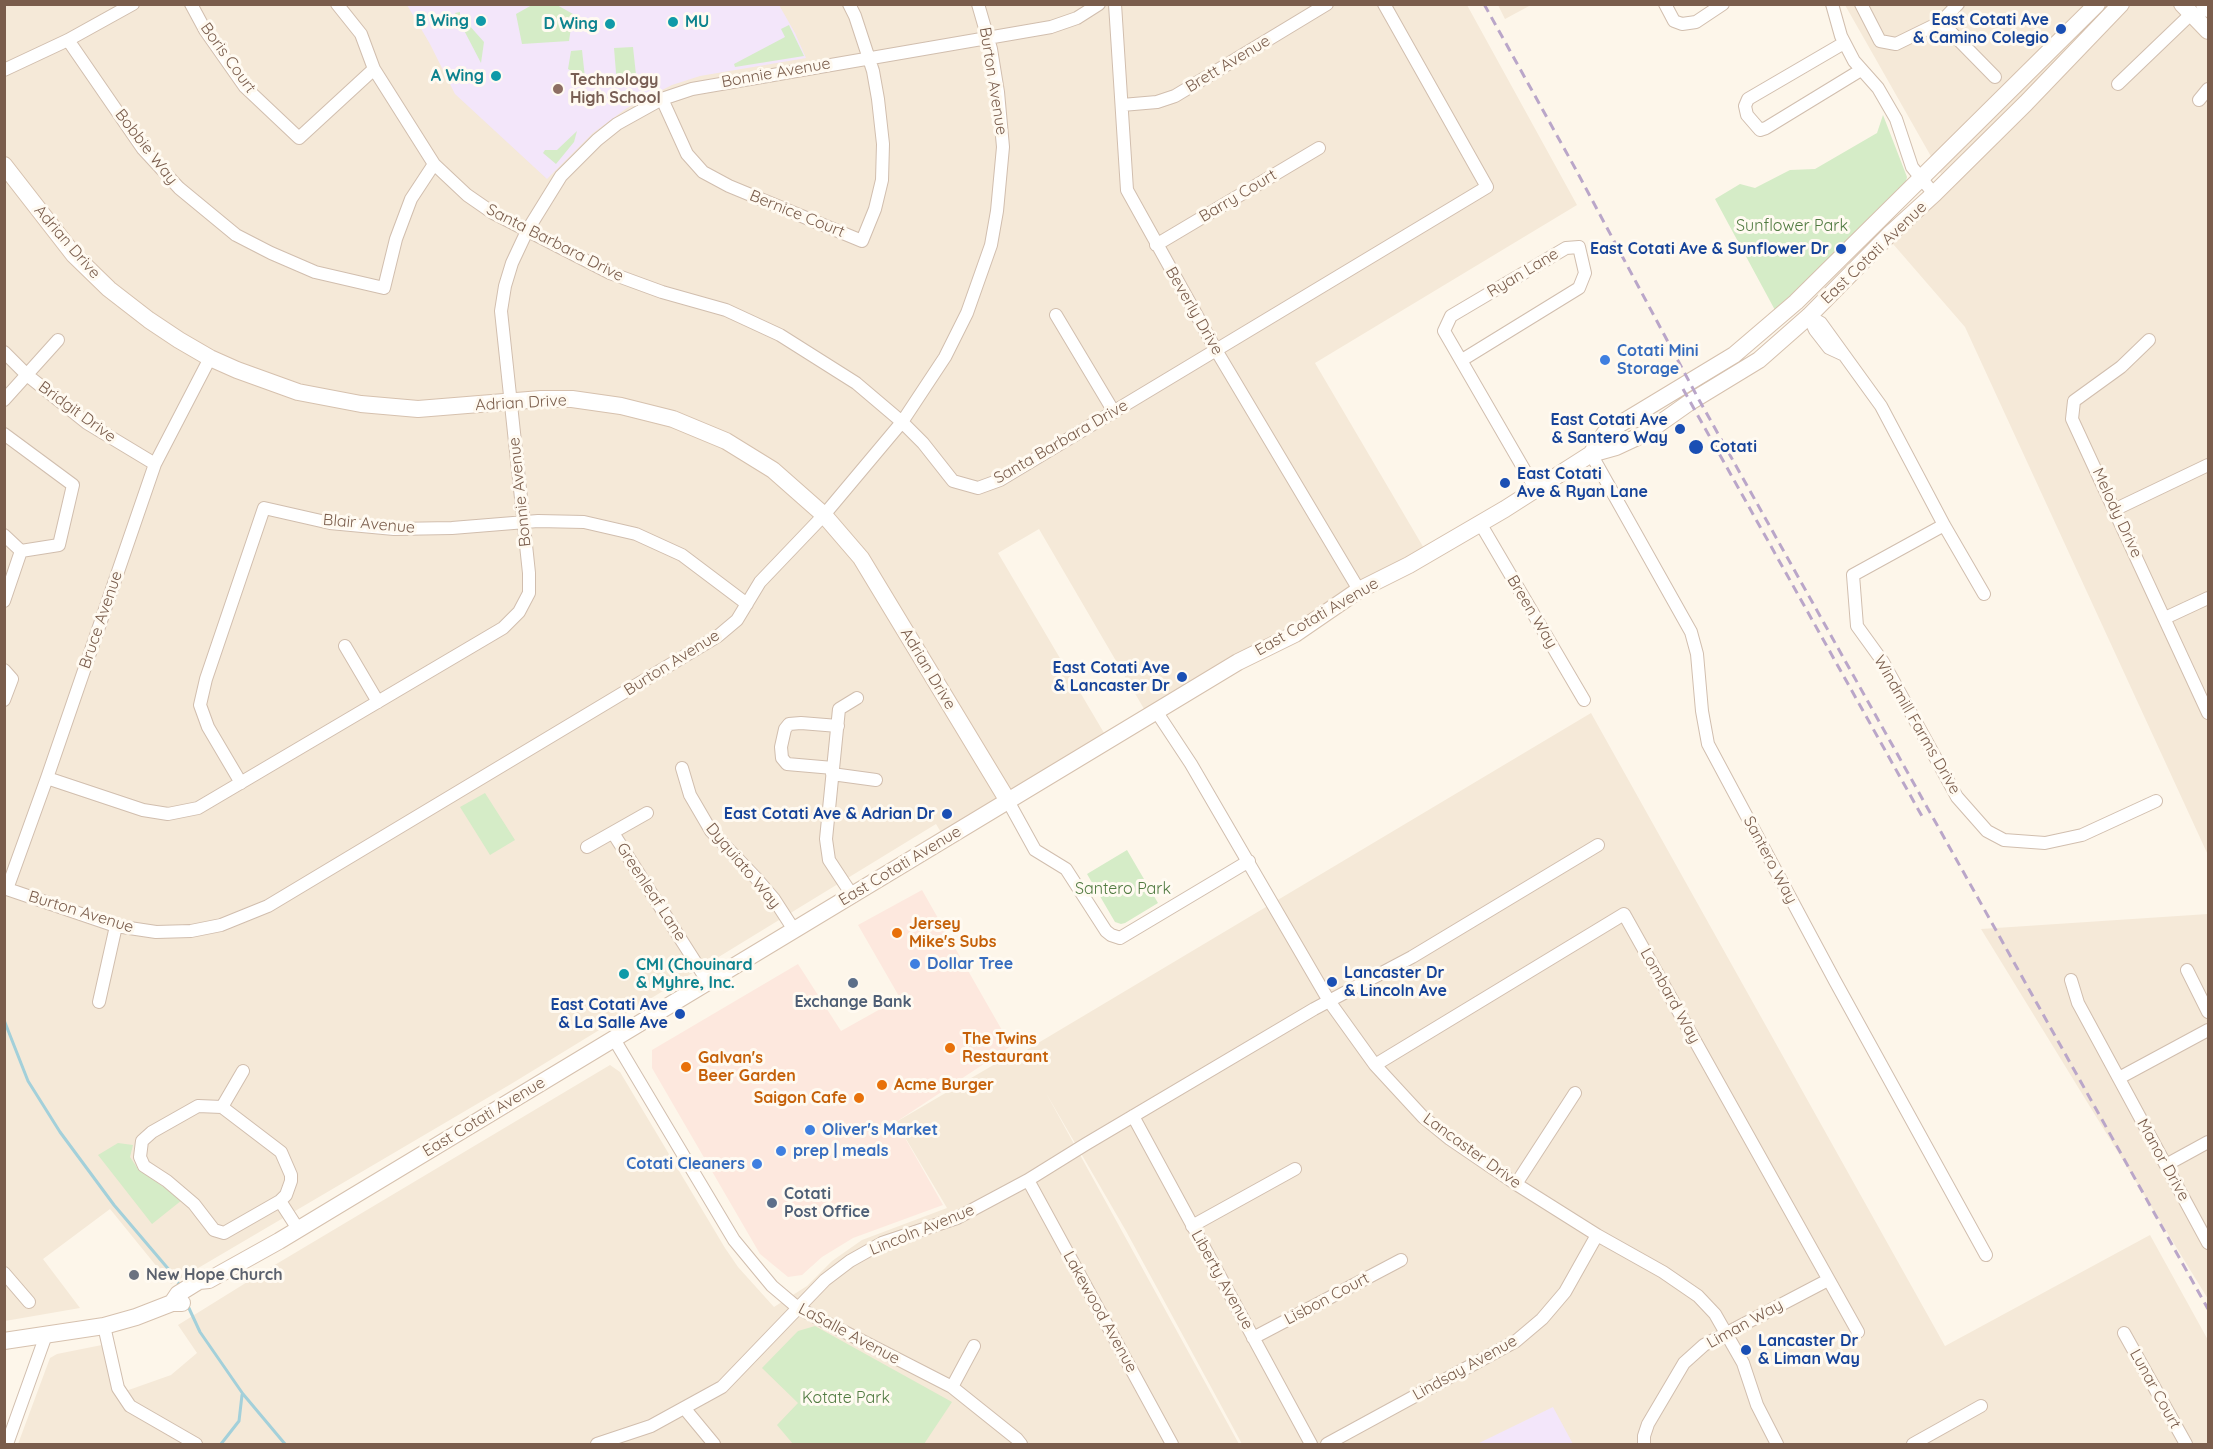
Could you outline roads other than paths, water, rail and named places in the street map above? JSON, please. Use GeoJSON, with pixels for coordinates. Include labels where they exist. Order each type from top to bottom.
{"type":"FeatureCollection","features":[{"type":"Feature","properties":{"kind":"main road","name":"East Cotati Avenue"},"geometry":{"type":"LineString","coordinates":[[1591,454],[1605,433],[1734,355],[1796,302],[2097,4]]}},
{"type":"Feature","properties":{"kind":"main road","name":"East Cotati Avenue"},"geometry":{"type":"LineString","coordinates":[[4,1341],[104,1326],[172,1303],[178,1294],[190,1293],[199,1281],[209,1280],[298,1229],[1238,662],[1295,634],[1359,590],[1409,565],[1536,490],[1591,454],[1616,447],[1646,433],[1690,402],[1759,360],[1809,316],[2026,103],[2121,4]]}},
{"type":"Feature","properties":{"kind":"main road"},"geometry":{"type":"LineString","coordinates":[[2192,8],[2208,9]]}},
{"type":"Feature","properties":{"kind":"main road"},"geometry":{"type":"LineString","coordinates":[[2192,8],[2208,31]]}},
{"type":"Feature","properties":{"kind":"main road","name":"Adrian Drive"},"geometry":{"type":"LineString","coordinates":[[4,165],[74,255],[109,288],[148,320],[210,358],[296,391],[361,404],[418,409],[510,401],[572,399],[621,406],[673,419],[726,441],[773,470],[824,515],[861,558],[1008,801]]}},
{"type":"Feature","properties":{"kind":"street"},"geometry":{"type":"LineString","coordinates":[[4,70],[133,4]]}},
{"type":"Feature","properties":{"kind":"street","name":"Boris Court"},"geometry":{"type":"LineString","coordinates":[[191,4],[205,30],[245,87],[299,138],[374,69]]}},
{"type":"Feature","properties":{"kind":"street","name":"Santa Barbara Drive"},"geometry":{"type":"LineString","coordinates":[[337,4],[361,34],[374,69],[434,164],[467,195],[493,213],[610,273],[662,292],[726,310],[780,335],[856,383],[923,443],[953,481],[978,488],[1000,480],[1487,187],[1384,4]]}},
{"type":"Feature","properties":{"kind":"street"},"geometry":{"type":"LineString","coordinates":[[849,4],[868,57]]}},
{"type":"Feature","properties":{"kind":"street","name":"Burton Avenue"},"geometry":{"type":"LineString","coordinates":[[7,889],[116,926],[156,932],[191,931],[221,925],[268,906],[718,636],[737,620],[760,582],[824,515],[902,422],[945,357],[967,313],[991,244],[997,212],[1003,147],[998,92],[988,37],[978,4]]}},
{"type":"Feature","properties":{"kind":"street","name":"Bonnie Avenue"},"geometry":{"type":"LineString","coordinates":[[47,778],[143,810],[168,814],[198,808],[503,628],[519,612],[529,593],[525,522],[501,311],[508,275],[526,231],[561,176],[578,157],[617,124],[662,99],[692,89],[1051,27],[1077,18],[1099,4]]}},
{"type":"Feature","properties":{"kind":"street","name":"Beverly Drive"},"geometry":{"type":"LineString","coordinates":[[1115,4],[1127,190],[1215,350],[1359,590]]}},
{"type":"Feature","properties":{"kind":"street","name":"Brett Avenue"},"geometry":{"type":"LineString","coordinates":[[1122,105],[1157,102],[1175,96],[1327,4]]}},
{"type":"Feature","properties":{"kind":"street"},"geometry":{"type":"LineString","coordinates":[[1665,4],[1674,21],[1682,24],[1696,22],[1723,4]]}},
{"type":"Feature","properties":{"kind":"street"},"geometry":{"type":"LineString","coordinates":[[1832,4],[1844,43],[1861,70],[1878,88],[1896,119],[1912,167],[1934,194]]}},
{"type":"Feature","properties":{"kind":"street"},"geometry":{"type":"LineString","coordinates":[[1861,4],[1880,40],[1896,44],[1941,22],[1958,4]]}},
{"type":"Feature","properties":{"kind":"street"},"geometry":{"type":"LineString","coordinates":[[2118,84],[2192,8]]}},
{"type":"Feature","properties":{"kind":"street"},"geometry":{"type":"LineString","coordinates":[[1941,22],[1995,77]]}},
{"type":"Feature","properties":{"kind":"street","name":"Bobbie Way"},"geometry":{"type":"LineString","coordinates":[[68,39],[143,149],[179,188],[236,235],[315,272],[384,288],[396,239],[411,199],[434,164]]}},
{"type":"Feature","properties":{"kind":"street"},"geometry":{"type":"LineString","coordinates":[[1844,43],[1748,99],[1745,106],[1747,115],[1760,130],[1766,128],[1861,70]]}},
{"type":"Feature","properties":{"kind":"street","name":"Bernice Court"},"geometry":{"type":"LineString","coordinates":[[662,99],[687,154],[704,172],[729,186],[862,241],[875,209],[882,180],[878,99],[868,57]]}},
{"type":"Feature","properties":{"kind":"street"},"geometry":{"type":"LineString","coordinates":[[2199,100],[2208,89]]}},
{"type":"Feature","properties":{"kind":"street","name":"Barry Court"},"geometry":{"type":"LineString","coordinates":[[1156,244],[1319,148]]}},
{"type":"Feature","properties":{"kind":"street","name":"Ryan Lane"},"geometry":{"type":"LineString","coordinates":[[1462,360],[1579,288],[1585,273],[1579,247],[1566,248],[1451,316],[1444,331],[1536,490]]}},
{"type":"Feature","properties":{"kind":"street"},"geometry":{"type":"LineString","coordinates":[[1796,302],[1809,316],[1821,323],[1881,406],[1944,525],[1984,594]]}},
{"type":"Feature","properties":{"kind":"street"},"geometry":{"type":"LineString","coordinates":[[1056,315],[1114,412]]}},
{"type":"Feature","properties":{"kind":"street"},"geometry":{"type":"LineString","coordinates":[[4,400],[58,340]]}},
{"type":"Feature","properties":{"kind":"street","name":"Melody Drive"},"geometry":{"type":"LineString","coordinates":[[2149,340],[2121,367],[2073,401],[2072,418],[2208,712]]}},
{"type":"Feature","properties":{"kind":"street","name":"Bridgit Drive"},"geometry":{"type":"LineString","coordinates":[[4,352],[27,375],[87,423],[155,464]]}},
{"type":"Feature","properties":{"kind":"street","name":"Bruce Avenue"},"geometry":{"type":"LineString","coordinates":[[7,889],[155,464],[210,358]]}},
{"type":"Feature","properties":{"kind":"street"},"geometry":{"type":"LineString","coordinates":[[4,434],[73,485],[59,545],[21,551]]}},
{"type":"Feature","properties":{"kind":"street","name":"Santero Way"},"geometry":{"type":"LineString","coordinates":[[1591,454],[1691,632],[1708,744],[1986,1255]]}},
{"type":"Feature","properties":{"kind":"street"},"geometry":{"type":"LineString","coordinates":[[2116,509],[2208,465]]}},
{"type":"Feature","properties":{"kind":"street","name":"Blair Avenue"},"geometry":{"type":"LineString","coordinates":[[241,783],[208,728],[200,705],[206,679],[264,508],[330,523],[394,529],[452,528],[555,520],[584,522],[636,534],[682,555],[747,604]]}},
{"type":"Feature","properties":{"kind":"street","name":"Breen Way"},"geometry":{"type":"LineString","coordinates":[[1480,523],[1584,700]]}},
{"type":"Feature","properties":{"kind":"street","name":"Windmill Farms Drive"},"geometry":{"type":"LineString","coordinates":[[1944,525],[1853,575],[1857,626],[1883,662],[1957,797],[1987,831],[2004,840],[2045,843],[2082,834],[2156,801]]}},
{"type":"Feature","properties":{"kind":"street"},"geometry":{"type":"LineString","coordinates":[[4,535],[21,551]]}},
{"type":"Feature","properties":{"kind":"street"},"geometry":{"type":"LineString","coordinates":[[4,601],[21,551]]}},
{"type":"Feature","properties":{"kind":"street"},"geometry":{"type":"LineString","coordinates":[[2165,618],[2208,598]]}},
{"type":"Feature","properties":{"kind":"street"},"geometry":{"type":"LineString","coordinates":[[345,646],[378,702]]}},
{"type":"Feature","properties":{"kind":"street"},"geometry":{"type":"LineString","coordinates":[[4,670],[12,679],[4,700]]}},
{"type":"Feature","properties":{"kind":"street"},"geometry":{"type":"LineString","coordinates":[[852,895],[826,851],[839,709],[856,698]]}},
{"type":"Feature","properties":{"kind":"street","name":"Lancaster Drive"},"geometry":{"type":"LineString","coordinates":[[1156,711],[1191,764],[1249,861],[1329,1001],[1375,1065],[1423,1117],[1441,1131],[1516,1184],[1597,1235],[1663,1272],[1698,1296],[1715,1314],[1743,1363],[1756,1405],[1777,1444]]}},
{"type":"Feature","properties":{"kind":"street"},"geometry":{"type":"LineString","coordinates":[[837,726],[789,724],[785,729],[781,747],[782,758],[787,764],[876,780]]}},
{"type":"Feature","properties":{"kind":"street","name":"Dyquiato Way"},"geometry":{"type":"LineString","coordinates":[[681,768],[693,802],[711,831],[774,899],[794,930]]}},
{"type":"Feature","properties":{"kind":"street"},"geometry":{"type":"LineString","coordinates":[[1008,801],[1035,850],[1066,870],[1106,931],[1120,938],[1249,861]]}},
{"type":"Feature","properties":{"kind":"street","name":"Greenleaf Lane"},"geometry":{"type":"LineString","coordinates":[[586,847],[646,813]]}},
{"type":"Feature","properties":{"kind":"street","name":"Greenleaf Lane"},"geometry":{"type":"LineString","coordinates":[[612,832],[708,982]]}},
{"type":"Feature","properties":{"kind":"street","name":"Lincoln Avenue"},"geometry":{"type":"LineString","coordinates":[[597,1444],[651,1426],[722,1387],[825,1280],[850,1261],[882,1243],[957,1218],[1028,1180],[1329,1001],[1412,957],[1598,845]]}},
{"type":"Feature","properties":{"kind":"street","name":"Lombard Way"},"geometry":{"type":"LineString","coordinates":[[1375,1065],[1624,914],[1858,1332]]}},
{"type":"Feature","properties":{"kind":"street"},"geometry":{"type":"LineString","coordinates":[[99,1002],[116,926]]}},
{"type":"Feature","properties":{"kind":"street"},"geometry":{"type":"LineString","coordinates":[[2187,970],[2208,1012]]}},
{"type":"Feature","properties":{"kind":"street","name":"Manor Drive"},"geometry":{"type":"LineString","coordinates":[[2071,980],[2078,1003],[2208,1243]]}},
{"type":"Feature","properties":{"kind":"street"},"geometry":{"type":"LineString","coordinates":[[2118,1078],[2208,1030]]}},
{"type":"Feature","properties":{"kind":"street","name":"LaSalle Avenue"},"geometry":{"type":"LineString","coordinates":[[614,1038],[734,1240],[772,1286],[798,1308],[952,1388],[1022,1444]]}},
{"type":"Feature","properties":{"kind":"street"},"geometry":{"type":"LineString","coordinates":[[222,1107],[243,1071]]}},
{"type":"Feature","properties":{"kind":"street"},"geometry":{"type":"LineString","coordinates":[[1516,1184],[1575,1094]]}},
{"type":"Feature","properties":{"kind":"street"},"geometry":{"type":"LineString","coordinates":[[198,1107],[222,1107],[280,1152],[291,1175],[291,1181],[286,1195],[280,1201],[234,1229],[224,1233],[214,1230],[185,1197],[167,1181],[144,1166],[140,1157],[142,1141],[152,1132],[198,1107]]}},
{"type":"Feature","properties":{"kind":"street","name":"Liberty Avenue"},"geometry":{"type":"LineString","coordinates":[[1133,1116],[1311,1444]]}},
{"type":"Feature","properties":{"kind":"street"},"geometry":{"type":"LineString","coordinates":[[2166,1165],[2208,1142]]}},
{"type":"Feature","properties":{"kind":"street"},"geometry":{"type":"LineString","coordinates":[[1192,1226],[1295,1169]]}},
{"type":"Feature","properties":{"kind":"street","name":"Lakewood Avenue"},"geometry":{"type":"LineString","coordinates":[[1028,1180],[1172,1444]]}},
{"type":"Feature","properties":{"kind":"street"},"geometry":{"type":"LineString","coordinates":[[280,1201],[298,1229]]}},
{"type":"Feature","properties":{"kind":"street","name":"Lindsay Avenue"},"geometry":{"type":"LineString","coordinates":[[1328,1444],[1516,1341],[1542,1319],[1565,1292],[1597,1235]]}},
{"type":"Feature","properties":{"kind":"street","name":"Lisbon Court"},"geometry":{"type":"LineString","coordinates":[[1253,1338],[1401,1260]]}},
{"type":"Feature","properties":{"kind":"street"},"geometry":{"type":"LineString","coordinates":[[4,1273],[29,1302]]}},
{"type":"Feature","properties":{"kind":"street","name":"Liman Way"},"geometry":{"type":"LineString","coordinates":[[1644,1444],[1647,1424],[1684,1363],[1704,1345],[1828,1280]]}},
{"type":"Feature","properties":{"kind":"street"},"geometry":{"type":"LineString","coordinates":[[104,1326],[118,1388],[130,1406],[196,1444]]}},
{"type":"Feature","properties":{"kind":"street","name":"Lunar Court"},"geometry":{"type":"LineString","coordinates":[[2124,1333],[2186,1444]]}},
{"type":"Feature","properties":{"kind":"street"},"geometry":{"type":"LineString","coordinates":[[6,1444],[46,1335]]}},
{"type":"Feature","properties":{"kind":"street"},"geometry":{"type":"LineString","coordinates":[[952,1388],[974,1346]]}},
{"type":"Feature","properties":{"kind":"street"},"geometry":{"type":"LineString","coordinates":[[1913,1444],[1982,1406]]}},
{"type":"Feature","properties":{"kind":"street"},"geometry":{"type":"LineString","coordinates":[[685,1409],[714,1444]]}},
{"type":"Feature","properties":{"kind":"waterway"},"geometry":{"type":"LineString","coordinates":[[4,1020],[28,1081],[60,1132],[114,1205],[176,1278],[180,1287]]}},
{"type":"Feature","properties":{"kind":"waterway"},"geometry":{"type":"LineString","coordinates":[[187,1304],[200,1332],[243,1394],[285,1444]]}},
{"type":"Feature","properties":{"kind":"waterway"},"geometry":{"type":"LineString","coordinates":[[221,1444],[239,1421],[242,1395]]}},
{"type":"Feature","properties":{"kind":"railway"},"geometry":{"type":"LineString","coordinates":[[1484,4],[1698,398],[2208,1309]]}},
{"type":"Feature","properties":{"kind":"railway"},"geometry":{"type":"LineString","coordinates":[[1683,389],[1923,818]]}},
{"type":"Feature","properties":{"kind":"place","name":"B Wing"},"geometry":{"type":"Point","coordinates":[481,21]}},
{"type":"Feature","properties":{"kind":"place","name":"MU"},"geometry":{"type":"Point","coordinates":[673,22]}},
{"type":"Feature","properties":{"kind":"place","name":"D Wing"},"geometry":{"type":"Point","coordinates":[610,24]}},
{"type":"Feature","properties":{"kind":"place","name":"East Cotati Ave & Camino Colegio"},"geometry":{"type":"Point","coordinates":[2061,29]}},
{"type":"Feature","properties":{"kind":"place","name":"A Wing"},"geometry":{"type":"Point","coordinates":[496,76]}},
{"type":"Feature","properties":{"kind":"place","name":"Technology High School"},"geometry":{"type":"Point","coordinates":[558,89]}},
{"type":"Feature","properties":{"kind":"place","name":"East Cotati Ave & Sunflower Dr"},"geometry":{"type":"Point","coordinates":[1841,249]}},
{"type":"Feature","properties":{"kind":"place","name":"Cotati Mini Storage"},"geometry":{"type":"Point","coordinates":[1605,360]}},
{"type":"Feature","properties":{"kind":"place","name":"East Cotati Ave & Santero Way"},"geometry":{"type":"Point","coordinates":[1680,429]}},
{"type":"Feature","properties":{"kind":"place","name":"Cotati"},"geometry":{"type":"Point","coordinates":[1696,447]}},
{"type":"Feature","properties":{"kind":"place","name":"East Cotati Ave & Ryan Lane"},"geometry":{"type":"Point","coordinates":[1505,483]}},
{"type":"Feature","properties":{"kind":"place","name":"East Cotati Ave & Lancaster Dr"},"geometry":{"type":"Point","coordinates":[1182,677]}},
{"type":"Feature","properties":{"kind":"place","name":"East Cotati Ave & Adrian Dr"},"geometry":{"type":"Point","coordinates":[947,814]}},
{"type":"Feature","properties":{"kind":"place","name":"Jersey Mike's Subs"},"geometry":{"type":"Point","coordinates":[897,933]}},
{"type":"Feature","properties":{"kind":"place","name":"Dollar Tree"},"geometry":{"type":"Point","coordinates":[915,964]}},
{"type":"Feature","properties":{"kind":"place","name":"CMI (Chouinard & Myhre, Inc."},"geometry":{"type":"Point","coordinates":[624,974]}},
{"type":"Feature","properties":{"kind":"place","name":"Lancaster Dr & Lincoln Ave"},"geometry":{"type":"Point","coordinates":[1332,982]}},
{"type":"Feature","properties":{"kind":"place","name":"Exchange Bank"},"geometry":{"type":"Point","coordinates":[853,983]}},
{"type":"Feature","properties":{"kind":"place","name":"East Cotati Ave & La Salle Ave"},"geometry":{"type":"Point","coordinates":[680,1014]}},
{"type":"Feature","properties":{"kind":"place","name":"The Twins Restaurant"},"geometry":{"type":"Point","coordinates":[950,1048]}},
{"type":"Feature","properties":{"kind":"place","name":"Galvan's Beer Garden"},"geometry":{"type":"Point","coordinates":[686,1067]}},
{"type":"Feature","properties":{"kind":"place","name":"Acme Burger"},"geometry":{"type":"Point","coordinates":[882,1085]}},
{"type":"Feature","properties":{"kind":"place","name":"Saigon Cafe"},"geometry":{"type":"Point","coordinates":[859,1098]}},
{"type":"Feature","properties":{"kind":"place","name":"Oliver's Market"},"geometry":{"type":"Point","coordinates":[810,1130]}},
{"type":"Feature","properties":{"kind":"place","name":"prep | meals"},"geometry":{"type":"Point","coordinates":[781,1151]}},
{"type":"Feature","properties":{"kind":"place","name":"Cotati Cleaners"},"geometry":{"type":"Point","coordinates":[757,1164]}},
{"type":"Feature","properties":{"kind":"place","name":"Cotati Post Office"},"geometry":{"type":"Point","coordinates":[772,1203]}},
{"type":"Feature","properties":{"kind":"place","name":"New Hope Church"},"geometry":{"type":"Point","coordinates":[134,1275]}},
{"type":"Feature","properties":{"kind":"place","name":"Lancaster Dr & Liman Way"},"geometry":{"type":"Point","coordinates":[1746,1350]}},
{"type":"Feature","properties":{"kind":"park label","name":"Sunflower Park"},"geometry":{"type":"Point","coordinates":[1792,226]}},
{"type":"Feature","properties":{"kind":"park label","name":"Santero Park"},"geometry":{"type":"Point","coordinates":[1123,889]}},
{"type":"Feature","properties":{"kind":"park label","name":"Kotate Park"},"geometry":{"type":"Point","coordinates":[846,1398]}}]}
